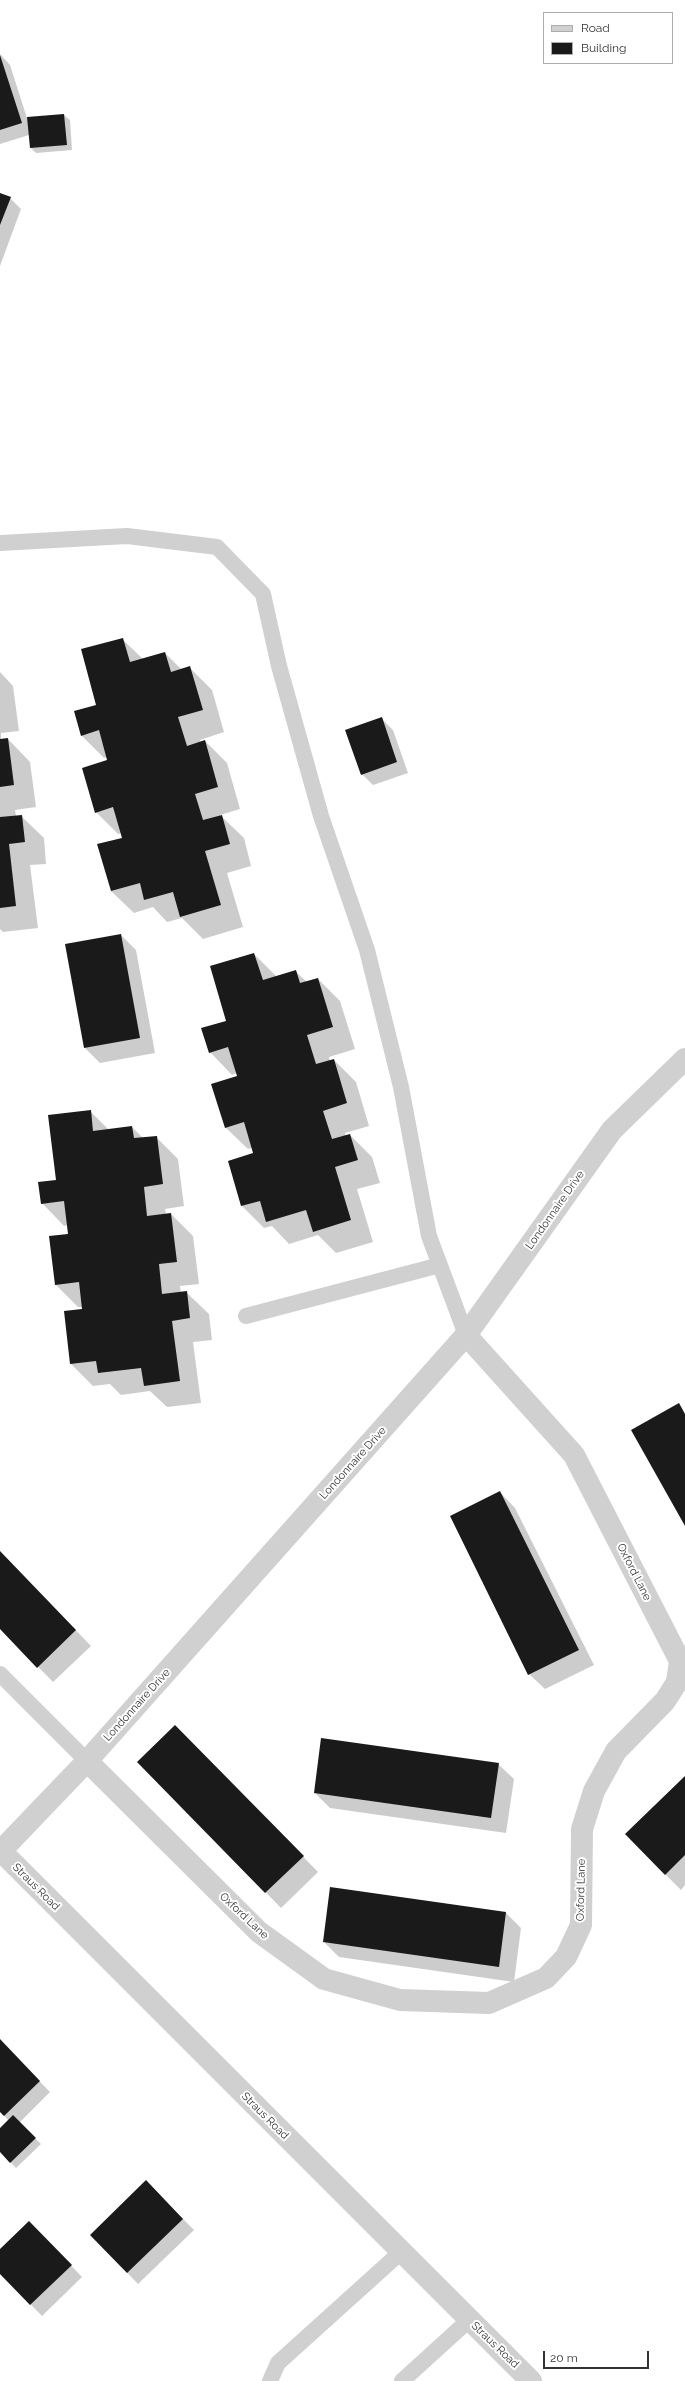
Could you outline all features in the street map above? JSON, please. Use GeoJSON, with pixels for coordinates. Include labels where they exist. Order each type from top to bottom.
{"type":"FeatureCollection","features":[{"type":"Feature","properties":{"kind":"street","name":"Londonnaire Drive"},"geometry":{"type":"LineString","coordinates":[[0,1851],[87,1761],[466,1335],[612,1130],[685,1059]]}},
{"type":"Feature","properties":{"kind":"street","name":"Oxford Lane"},"geometry":{"type":"LineString","coordinates":[[87,1761],[259,1932],[324,1979],[400,2000],[489,2003],[546,1978],[566,1957],[581,1925],[582,1829],[594,1791],[616,1751],[665,1701],[677,1682],[680,1661],[574,1455],[466,1335]]}},
{"type":"Feature","properties":{"kind":"street","name":"Straus Road"},"geometry":{"type":"LineString","coordinates":[[0,1851],[531,2381]]}},
{"type":"Feature","properties":{"kind":"lane"},"geometry":{"type":"LineString","coordinates":[[0,543],[128,536],[217,547],[263,594],[279,666],[321,816],[367,950],[401,1087],[429,1236],[466,1335]]}},
{"type":"Feature","properties":{"kind":"lane"},"geometry":{"type":"LineString","coordinates":[[246,1316],[440,1265]]}},
{"type":"Feature","properties":{"kind":"lane"},"geometry":{"type":"LineString","coordinates":[[0,1674],[87,1761]]}},
{"type":"Feature","properties":{"kind":"lane"},"geometry":{"type":"LineString","coordinates":[[270,2381],[278,2363],[402,2252]]}},
{"type":"Feature","properties":{"kind":"lane"},"geometry":{"type":"LineString","coordinates":[[402,2381],[469,2320]]}},
{"type":"Feature","properties":{"kind":"building"},"geometry":{"type":"Polygon","coordinates":[[[0,55],[22,123],[0,130],[0,55]]]}},
{"type":"Feature","properties":{"kind":"building"},"geometry":{"type":"Polygon","coordinates":[[[64,114],[67,145],[30,148],[27,117],[64,114]]]}},
{"type":"Feature","properties":{"kind":"building"},"geometry":{"type":"Polygon","coordinates":[[[0,193],[11,197],[0,225],[0,193]]]}},
{"type":"Feature","properties":{"kind":"building"},"geometry":{"type":"Polygon","coordinates":[[[123,638],[130,662],[165,652],[171,672],[190,666],[203,710],[178,717],[187,746],[205,740],[218,787],[195,794],[203,820],[222,815],[230,844],[205,851],[221,905],[180,917],[173,892],[144,900],[140,883],[111,891],[97,844],[122,838],[113,807],[95,813],[82,768],[107,760],[99,730],[81,736],[74,711],[96,705],[81,649],[123,638]]]}},
{"type":"Feature","properties":{"kind":"building"},"geometry":{"type":"Polygon","coordinates":[[[382,717],[397,762],[361,775],[345,730],[382,717]]]}},
{"type":"Feature","properties":{"kind":"building"},"geometry":{"type":"Polygon","coordinates":[[[8,738],[14,785],[0,787],[0,739],[8,738]]]}},
{"type":"Feature","properties":{"kind":"building"},"geometry":{"type":"Polygon","coordinates":[[[22,815],[25,842],[9,844],[16,906],[0,908],[0,817],[22,815]]]}},
{"type":"Feature","properties":{"kind":"building"},"geometry":{"type":"Polygon","coordinates":[[[121,934],[140,1038],[84,1048],[65,944],[121,934]]]}},
{"type":"Feature","properties":{"kind":"building"},"geometry":{"type":"Polygon","coordinates":[[[254,953],[263,980],[296,970],[300,983],[318,978],[333,1027],[307,1035],[316,1064],[334,1059],[347,1103],[323,1111],[332,1139],[350,1134],[358,1160],[335,1167],[351,1220],[313,1232],[306,1210],[266,1222],[260,1201],[241,1206],[228,1161],[253,1153],[244,1122],[225,1128],[211,1084],[237,1076],[228,1047],[209,1053],[201,1028],[226,1021],[210,966],[254,953]]]}},
{"type":"Feature","properties":{"kind":"building"},"geometry":{"type":"Polygon","coordinates":[[[91,1110],[93,1131],[132,1126],[134,1138],[157,1136],[163,1184],[144,1187],[147,1216],[171,1213],[177,1262],[159,1264],[162,1294],[187,1291],[190,1318],[172,1321],[180,1381],[144,1386],[141,1368],[98,1373],[96,1361],[70,1364],[64,1311],[82,1309],[79,1282],[55,1285],[49,1236],[68,1234],[64,1201],[41,1204],[38,1182],[56,1180],[48,1115],[91,1110]]]}},
{"type":"Feature","properties":{"kind":"building"},"geometry":{"type":"Polygon","coordinates":[[[679,1403],[685,1414],[685,1526],[631,1430],[679,1403]]]}},
{"type":"Feature","properties":{"kind":"building"},"geometry":{"type":"Polygon","coordinates":[[[500,1491],[579,1650],[528,1675],[450,1516],[500,1491]]]}},
{"type":"Feature","properties":{"kind":"building"},"geometry":{"type":"Polygon","coordinates":[[[0,1551],[76,1630],[37,1668],[0,1629],[0,1551]]]}},
{"type":"Feature","properties":{"kind":"building"},"geometry":{"type":"Polygon","coordinates":[[[175,1725],[304,1856],[265,1893],[137,1762],[175,1725]]]}},
{"type":"Feature","properties":{"kind":"building"},"geometry":{"type":"Polygon","coordinates":[[[321,1738],[499,1763],[491,1818],[314,1793],[321,1738]]]}},
{"type":"Feature","properties":{"kind":"building"},"geometry":{"type":"Polygon","coordinates":[[[685,1776],[685,1855],[665,1875],[625,1834],[685,1776]]]}},
{"type":"Feature","properties":{"kind":"building"},"geometry":{"type":"Polygon","coordinates":[[[330,1887],[506,1912],[499,1967],[323,1942],[330,1887]]]}},
{"type":"Feature","properties":{"kind":"building"},"geometry":{"type":"Polygon","coordinates":[[[0,2039],[40,2081],[4,2116],[0,2112],[0,2039]]]}},
{"type":"Feature","properties":{"kind":"building"},"geometry":{"type":"Polygon","coordinates":[[[13,2115],[36,2138],[10,2163],[0,2152],[0,2128],[13,2115]]]}},
{"type":"Feature","properties":{"kind":"building"},"geometry":{"type":"Polygon","coordinates":[[[146,2180],[183,2219],[127,2273],[90,2235],[146,2180]]]}},
{"type":"Feature","properties":{"kind":"building"},"geometry":{"type":"Polygon","coordinates":[[[29,2221],[72,2265],[30,2305],[0,2274],[0,2249],[29,2221]]]}}]}
